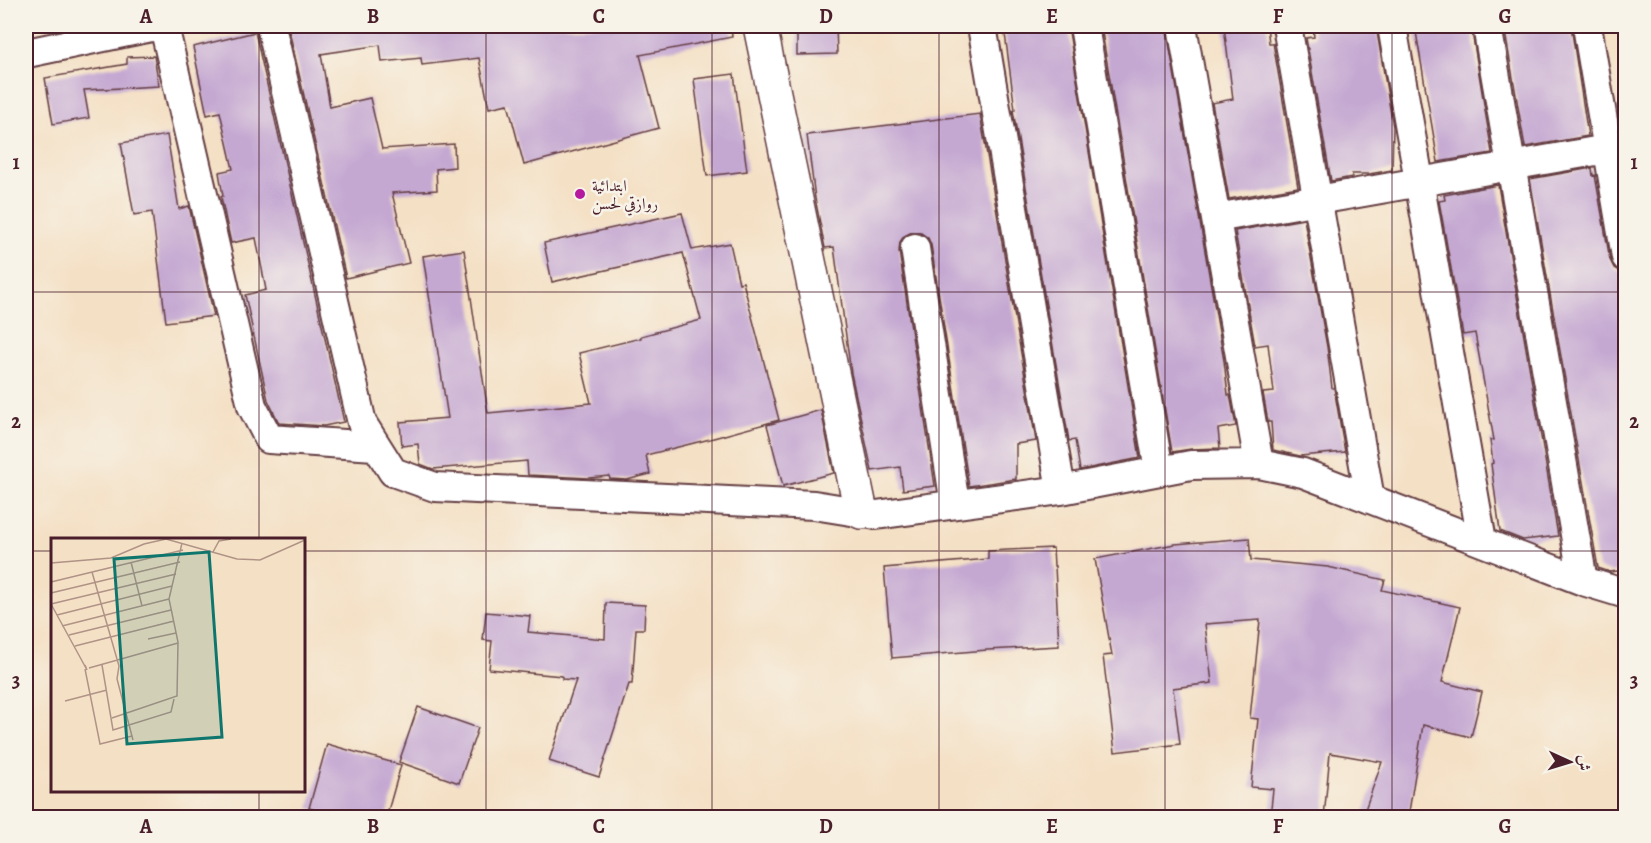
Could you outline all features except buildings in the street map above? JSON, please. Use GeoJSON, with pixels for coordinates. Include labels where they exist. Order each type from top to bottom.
{"type":"FeatureCollection","features":[{"type":"Feature","properties":{"kind":"street"},"geometry":{"type":"LineString","coordinates":[[27,53],[68,35],[156,26]]}},
{"type":"Feature","properties":{"kind":"street"},"geometry":{"type":"LineString","coordinates":[[164,26],[252,406],[269,440],[375,446]]}},
{"type":"Feature","properties":{"kind":"street"},"geometry":{"type":"LineString","coordinates":[[271,26],[362,423],[393,472],[435,487],[814,505],[876,515],[1061,490],[1191,465],[1259,464],[1303,473],[1583,581],[1626,594]]}},
{"type":"Feature","properties":{"kind":"street"},"geometry":{"type":"LineString","coordinates":[[760,26],[861,513]]}},
{"type":"Feature","properties":{"kind":"street"},"geometry":{"type":"LineString","coordinates":[[982,26],[1061,490]]}},
{"type":"Feature","properties":{"kind":"street"},"geometry":{"type":"LineString","coordinates":[[1084,26],[1159,471]]}},
{"type":"Feature","properties":{"kind":"street"},"geometry":{"type":"LineString","coordinates":[[1182,26],[1259,464]]}},
{"type":"Feature","properties":{"kind":"street"},"geometry":{"type":"LineString","coordinates":[[1287,26],[1370,499]]}},
{"type":"Feature","properties":{"kind":"street"},"geometry":{"type":"LineString","coordinates":[[1392,26],[1482,541]]}},
{"type":"Feature","properties":{"kind":"street"},"geometry":{"type":"LineString","coordinates":[[1487,26],[1583,581]]}},
{"type":"Feature","properties":{"kind":"street"},"geometry":{"type":"LineString","coordinates":[[1587,26],[1626,257]]}},
{"type":"Feature","properties":{"kind":"street"},"geometry":{"type":"LineString","coordinates":[[1216,218],[1607,149]]}},
{"type":"Feature","properties":{"kind":"street"},"geometry":{"type":"LineString","coordinates":[[915,248],[955,504]]}},
{"type":"Feature","properties":{"kind":"place","name":"ابتدائية روازقي لحسن"},"geometry":{"type":"Point","coordinates":[580,194]}}]}
